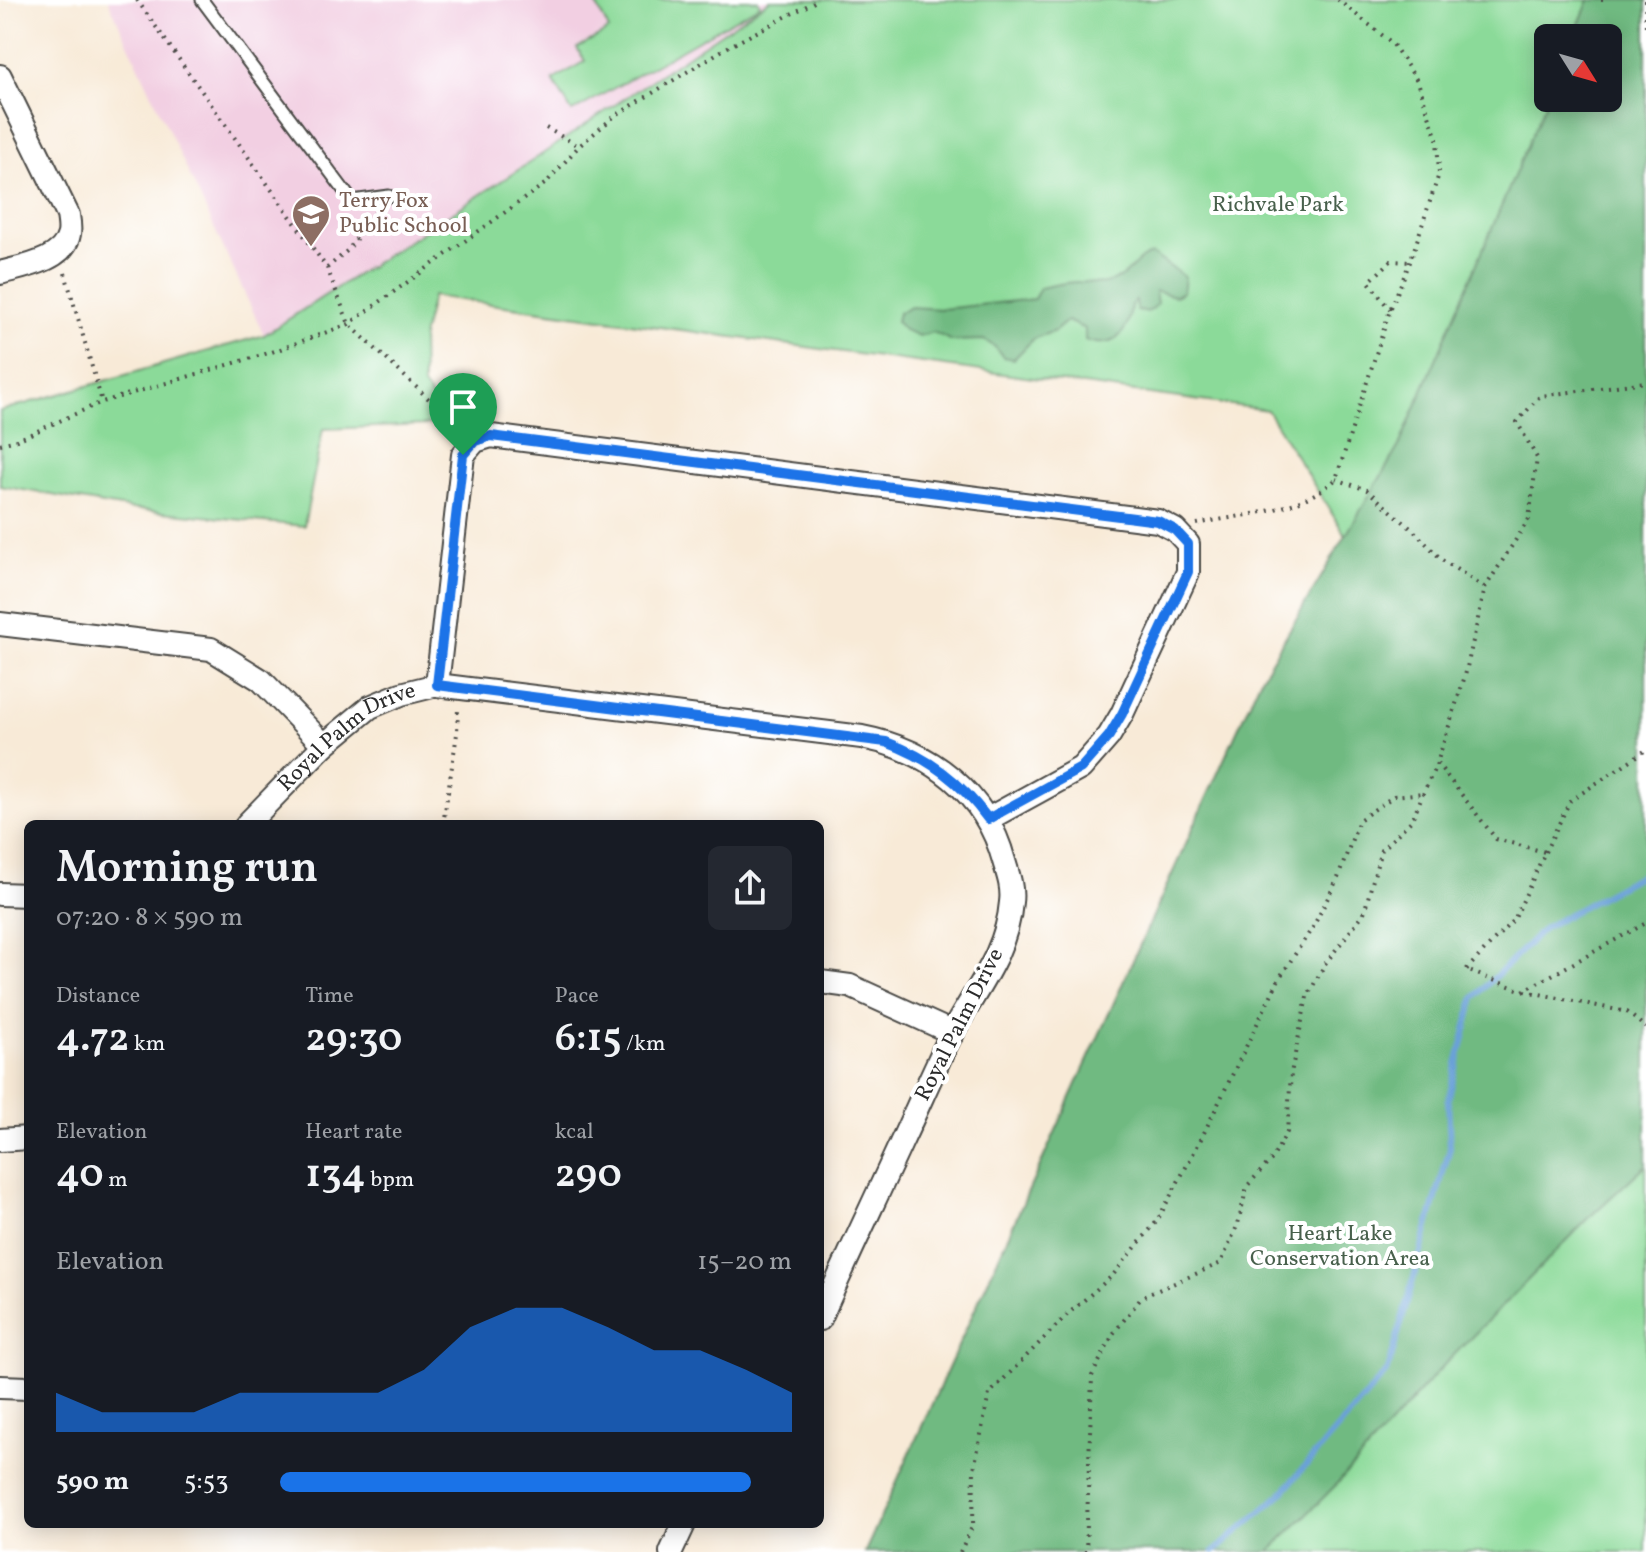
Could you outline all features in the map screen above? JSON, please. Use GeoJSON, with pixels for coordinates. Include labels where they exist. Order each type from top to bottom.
{"type":"FeatureCollection","features":[{"type":"Feature","properties":{"kind":"street"},"geometry":{"type":"LineString","coordinates":[[0,76],[68,215],[69,236],[59,251],[36,263],[0,273]]}},
{"type":"Feature","properties":{"kind":"street"},"geometry":{"type":"LineString","coordinates":[[437,685],[463,455],[475,441],[491,436],[1158,521],[1175,530],[1188,544],[1188,572],[1109,736],[1081,768],[988,819]]}},
{"type":"Feature","properties":{"kind":"street"},"geometry":{"type":"LineString","coordinates":[[0,624],[211,649],[261,680],[324,745]]}},
{"type":"Feature","properties":{"kind":"street","name":"Royal Palm Drive"},"geometry":{"type":"LineString","coordinates":[[251,820],[324,745],[370,707],[401,694],[437,685],[886,742],[916,753],[938,767],[971,795],[988,819],[1001,849],[1009,880],[1012,899],[1010,917],[996,960],[953,1033],[829,1273],[824,1299]]}},
{"type":"Feature","properties":{"kind":"street"},"geometry":{"type":"LineString","coordinates":[[0,894],[24,895]]}},
{"type":"Feature","properties":{"kind":"street"},"geometry":{"type":"LineString","coordinates":[[824,983],[850,986],[953,1033]]}},
{"type":"Feature","properties":{"kind":"street"},"geometry":{"type":"LineString","coordinates":[[0,1140],[24,1138]]}},
{"type":"Feature","properties":{"kind":"street"},"geometry":{"type":"LineString","coordinates":[[0,1387],[24,1388]]}},
{"type":"Feature","properties":{"kind":"street"},"geometry":{"type":"LineString","coordinates":[[671,1552],[681,1528]]}},
{"type":"Feature","properties":{"kind":"lane"},"geometry":{"type":"LineString","coordinates":[[202,0],[352,201],[389,196]]}},
{"type":"Feature","properties":{"kind":"path"},"geometry":{"type":"LineString","coordinates":[[137,0],[327,268],[349,324],[449,418],[463,455]]}},
{"type":"Feature","properties":{"kind":"path"},"geometry":{"type":"LineString","coordinates":[[0,444],[17,440],[102,402],[272,352],[349,324],[546,183],[579,146],[615,116],[726,48],[818,0]]}},
{"type":"Feature","properties":{"kind":"path"},"geometry":{"type":"LineString","coordinates":[[1184,540],[1195,524],[1294,504],[1321,493],[1336,479],[1390,310],[1410,262],[1439,174],[1437,139],[1418,82],[1392,43],[1338,0]]}},
{"type":"Feature","properties":{"kind":"path"},"geometry":{"type":"LineString","coordinates":[[1645,0],[1646,29]]}},
{"type":"Feature","properties":{"kind":"path"},"geometry":{"type":"LineString","coordinates":[[546,128],[579,146]]}},
{"type":"Feature","properties":{"kind":"path"},"geometry":{"type":"LineString","coordinates":[[327,268],[348,250],[389,196]]}},
{"type":"Feature","properties":{"kind":"path"},"geometry":{"type":"LineString","coordinates":[[59,251],[102,402]]}},
{"type":"Feature","properties":{"kind":"path"},"geometry":{"type":"LineString","coordinates":[[1369,282],[1391,261],[1410,262]]}},
{"type":"Feature","properties":{"kind":"path"},"geometry":{"type":"LineString","coordinates":[[1364,276],[1390,310]]}},
{"type":"Feature","properties":{"kind":"path"},"geometry":{"type":"LineString","coordinates":[[1086,1552],[1092,1376],[1113,1334],[1142,1297],[1221,1263],[1238,1224],[1247,1186],[1272,1159],[1287,1132],[1291,1073],[1307,997],[1325,964],[1364,913],[1381,850],[1411,821],[1437,763],[1465,676],[1485,588],[1529,519],[1537,458],[1517,422],[1540,396],[1646,382]]}},
{"type":"Feature","properties":{"kind":"path"},"geometry":{"type":"LineString","coordinates":[[1336,479],[1367,490],[1442,560],[1485,588]]}},
{"type":"Feature","properties":{"kind":"path"},"geometry":{"type":"LineString","coordinates":[[444,820],[459,702]]}},
{"type":"Feature","properties":{"kind":"path"},"geometry":{"type":"LineString","coordinates":[[1646,750],[1570,801],[1515,918],[1466,970],[1523,991],[1627,1012],[1646,1028]]}},
{"type":"Feature","properties":{"kind":"path"},"geometry":{"type":"LineString","coordinates":[[1437,763],[1496,839],[1545,852]]}},
{"type":"Feature","properties":{"kind":"path"},"geometry":{"type":"LineString","coordinates":[[960,1552],[973,1525],[974,1469],[989,1394],[1036,1345],[1113,1275],[1157,1221],[1280,977],[1313,927],[1338,878],[1359,820],[1394,796],[1423,793]]}},
{"type":"Feature","properties":{"kind":"path"},"geometry":{"type":"LineString","coordinates":[[1523,991],[1646,923]]}},
{"type":"Feature","properties":{"kind":"shaded area","name":"Terry Fox Public School"},"geometry":{"type":"Polygon","coordinates":[[[108,0],[770,0],[532,161],[264,335],[108,0]]]}},
{"type":"Feature","properties":{"kind":"green space"},"geometry":{"type":"Polygon","coordinates":[[[594,0],[758,0],[760,5],[572,112],[553,80],[585,61],[577,48],[609,30],[594,0]]]}},
{"type":"Feature","properties":{"kind":"green space","name":"Heart Lake Conservation Area"},"geometry":{"type":"Polygon","coordinates":[[[770,0],[1646,0],[1646,1552],[865,1552],[1261,678],[1346,536],[1267,410],[432,296],[422,337],[423,386],[452,424],[323,429],[304,526],[132,509],[0,486],[0,411],[264,335],[532,161],[770,0]]]}},
{"type":"Feature","properties":{"kind":"green space","name":"Heart Lake Conservation Area"},"geometry":{"type":"Polygon","coordinates":[[[1589,0],[1646,0],[1646,1165],[1595,1212],[1441,1368],[1336,1485],[1269,1552],[865,1552],[1261,678],[1399,446],[1542,112],[1622,112],[1622,24],[1579,24],[1589,0]]]}},
{"type":"Feature","properties":{"kind":"green space"},"geometry":{"type":"Polygon","coordinates":[[[1152,254],[1185,277],[1183,292],[1175,296],[1155,291],[1157,304],[1146,312],[1137,311],[1136,301],[1131,305],[1123,331],[1112,341],[1095,343],[1085,340],[1085,329],[1067,321],[1055,331],[1034,338],[1014,359],[1003,357],[984,340],[952,341],[933,332],[919,336],[904,330],[896,321],[898,313],[911,307],[942,309],[1034,299],[1040,288],[1070,282],[1106,283],[1122,276],[1142,258],[1152,254]]]}},
{"type":"Feature","properties":{"kind":"waterway"},"geometry":{"type":"LineString","coordinates":[[1214,1552],[1281,1494],[1388,1370],[1450,1148],[1448,1100],[1474,998],[1544,928],[1646,872]]}},
{"type":"Feature","properties":{"kind":"place","name":"Terry Fox Public School"},"geometry":{"type":"Point","coordinates":[311,248]}},
{"type":"Feature","properties":{"kind":"route"},"geometry":{"type":"LineString","coordinates":[[491,436],[1158,521],[1175,530],[1188,544],[1188,572],[1122,714],[1095,754],[1081,768],[988,819],[971,795],[938,767],[916,753],[886,742],[437,685],[463,455],[475,441],[491,436]]}},
{"type":"Feature","properties":{"kind":"park label","name":"Richvale Park"},"geometry":{"type":"Point","coordinates":[1278,205]}}]}
